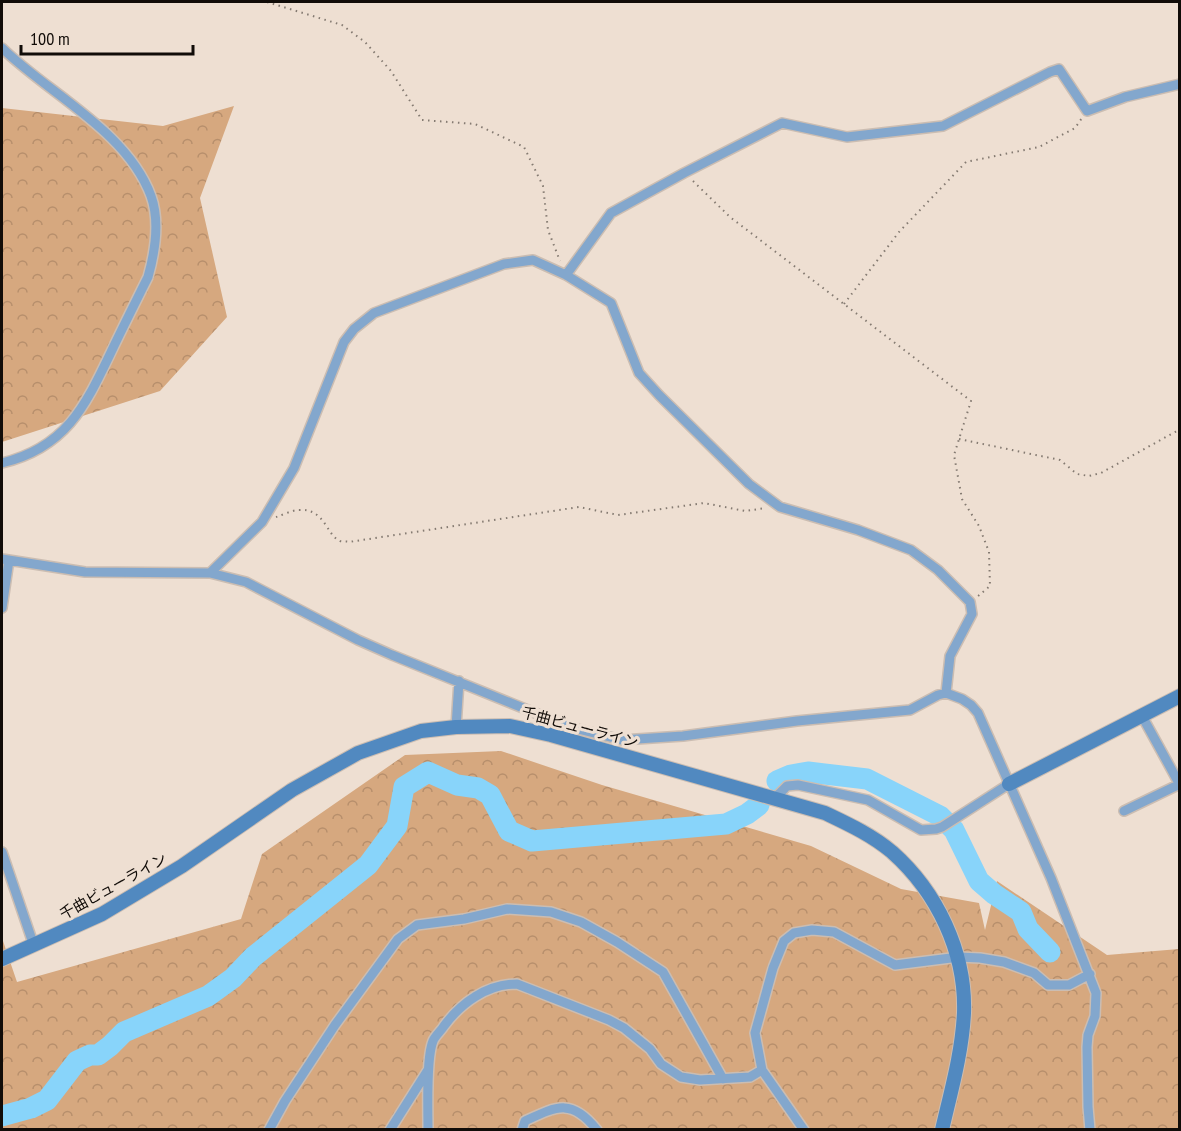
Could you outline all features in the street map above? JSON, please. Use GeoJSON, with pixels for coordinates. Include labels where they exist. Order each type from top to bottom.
{"type":"FeatureCollection","features":[{"type":"Feature","properties":{"kind":"street"},"geometry":{"type":"LineString","coordinates":[[2,48],[102,130],[123,152],[136,169],[151,196],[155,216],[153,256],[148,277],[90,395],[74,420],[56,438],[43,447],[2,463]]}},
{"type":"Feature","properties":{"kind":"street"},"geometry":{"type":"LineString","coordinates":[[566,275],[611,213],[782,123],[847,137],[943,126],[1059,69],[1087,111],[1125,97],[1179,84]]}},
{"type":"Feature","properties":{"kind":"street"},"geometry":{"type":"LineString","coordinates":[[210,573],[262,522],[294,468],[344,342],[354,328],[374,313],[504,264],[533,260],[566,275],[611,303],[639,373],[749,484],[780,507],[858,530],[911,550],[938,570],[970,602],[972,614],[950,656],[946,693]]}},
{"type":"Feature","properties":{"kind":"street"},"geometry":{"type":"LineString","coordinates":[[2,608],[5,559],[85,572],[210,573],[246,582],[358,640],[570,727],[622,740],[683,736],[797,721],[910,710],[946,693],[962,699],[978,713],[1050,878],[1096,993],[1095,1016],[1088,1035],[1090,1130]]}},
{"type":"Feature","properties":{"kind":"street"},"geometry":{"type":"LineString","coordinates":[[456,727],[459,681]]}},
{"type":"Feature","properties":{"kind":"street"},"geometry":{"type":"LineString","coordinates":[[774,799],[788,786],[798,785],[868,800],[921,830],[936,829],[1009,784],[1179,696]]}},
{"type":"Feature","properties":{"kind":"street"},"geometry":{"type":"LineString","coordinates":[[1124,812],[1179,784],[1142,716]]}},
{"type":"Feature","properties":{"kind":"street","name":"千曲ビューライン"},"geometry":{"type":"LineString","coordinates":[[2,959],[102,914],[182,866],[292,790],[358,753],[421,731],[456,727],[510,726],[551,735],[825,813],[852,825],[891,852],[925,890],[939,910],[958,957],[964,1011],[960,1051],[942,1130]]}},
{"type":"Feature","properties":{"kind":"street"},"geometry":{"type":"LineString","coordinates":[[2,852],[34,946]]}},
{"type":"Feature","properties":{"kind":"street"},"geometry":{"type":"LineString","coordinates":[[269,1130],[285,1101],[335,1025],[398,939],[417,926],[464,919],[507,909],[551,912],[581,922],[663,972],[723,1079]]}},
{"type":"Feature","properties":{"kind":"street"},"geometry":{"type":"LineString","coordinates":[[804,1130],[762,1070],[755,1033],[773,968],[784,941],[794,933],[812,930],[834,932],[895,965],[958,957],[980,958],[1004,962],[1034,973],[1048,985],[1069,985],[1090,974]]}},
{"type":"Feature","properties":{"kind":"street"},"geometry":{"type":"LineString","coordinates":[[428,1130],[429,1068],[433,1042],[455,1011],[475,996],[501,984],[517,984],[609,1020],[650,1049],[661,1064],[681,1077],[700,1080],[750,1077],[762,1070]]}},
{"type":"Feature","properties":{"kind":"street"},"geometry":{"type":"LineString","coordinates":[[390,1130],[429,1068]]}},
{"type":"Feature","properties":{"kind":"street"},"geometry":{"type":"LineString","coordinates":[[522,1130],[525,1121],[550,1109],[571,1107],[588,1118],[597,1130]]}},
{"type":"Feature","properties":{"kind":"path"},"geometry":{"type":"LineString","coordinates":[[267,2],[342,25],[365,42],[391,71],[422,120],[475,124],[524,147],[543,186],[548,230],[566,275]]}},
{"type":"Feature","properties":{"kind":"path"},"geometry":{"type":"LineString","coordinates":[[844,304],[899,232],[966,162],[1040,147],[1075,128],[1087,111]]}},
{"type":"Feature","properties":{"kind":"path"},"geometry":{"type":"LineString","coordinates":[[684,173],[730,217],[972,401],[954,455],[962,499],[979,526],[989,552],[990,586],[970,602]]}},
{"type":"Feature","properties":{"kind":"path"},"geometry":{"type":"LineString","coordinates":[[959,439],[1060,460],[1077,474],[1089,476],[1101,473],[1179,431]]}},
{"type":"Feature","properties":{"kind":"path"},"geometry":{"type":"LineString","coordinates":[[262,522],[298,510],[313,512],[327,524],[339,540],[350,542],[579,507],[618,515],[704,503],[745,511],[780,507]]}},
{"type":"Feature","properties":{"kind":"green space"},"geometry":{"type":"Polygon","coordinates":[[[234,106],[200,198],[227,317],[160,391],[2,442],[2,108],[163,126],[234,106]]]}},
{"type":"Feature","properties":{"kind":"green space"},"geometry":{"type":"Polygon","coordinates":[[[501,751],[602,785],[811,846],[901,889],[979,903],[985,930],[997,881],[1107,955],[1179,949],[1179,1129],[2,1129],[2,938],[17,982],[241,919],[262,854],[405,755],[501,751]]]}},
{"type":"Feature","properties":{"kind":"waterway"},"geometry":{"type":"LineString","coordinates":[[2,1116],[31,1108],[47,1100],[77,1061],[90,1055],[98,1055],[124,1032],[208,996],[233,978],[253,957],[368,865],[397,826],[404,787],[428,772],[457,785],[478,788],[490,795],[509,831],[532,841],[726,824],[747,814],[759,805]]}},
{"type":"Feature","properties":{"kind":"waterway"},"geometry":{"type":"LineString","coordinates":[[777,781],[791,775],[808,772],[867,779],[940,816],[954,830],[979,881],[1021,912],[1028,929],[1050,952]]}}]}
